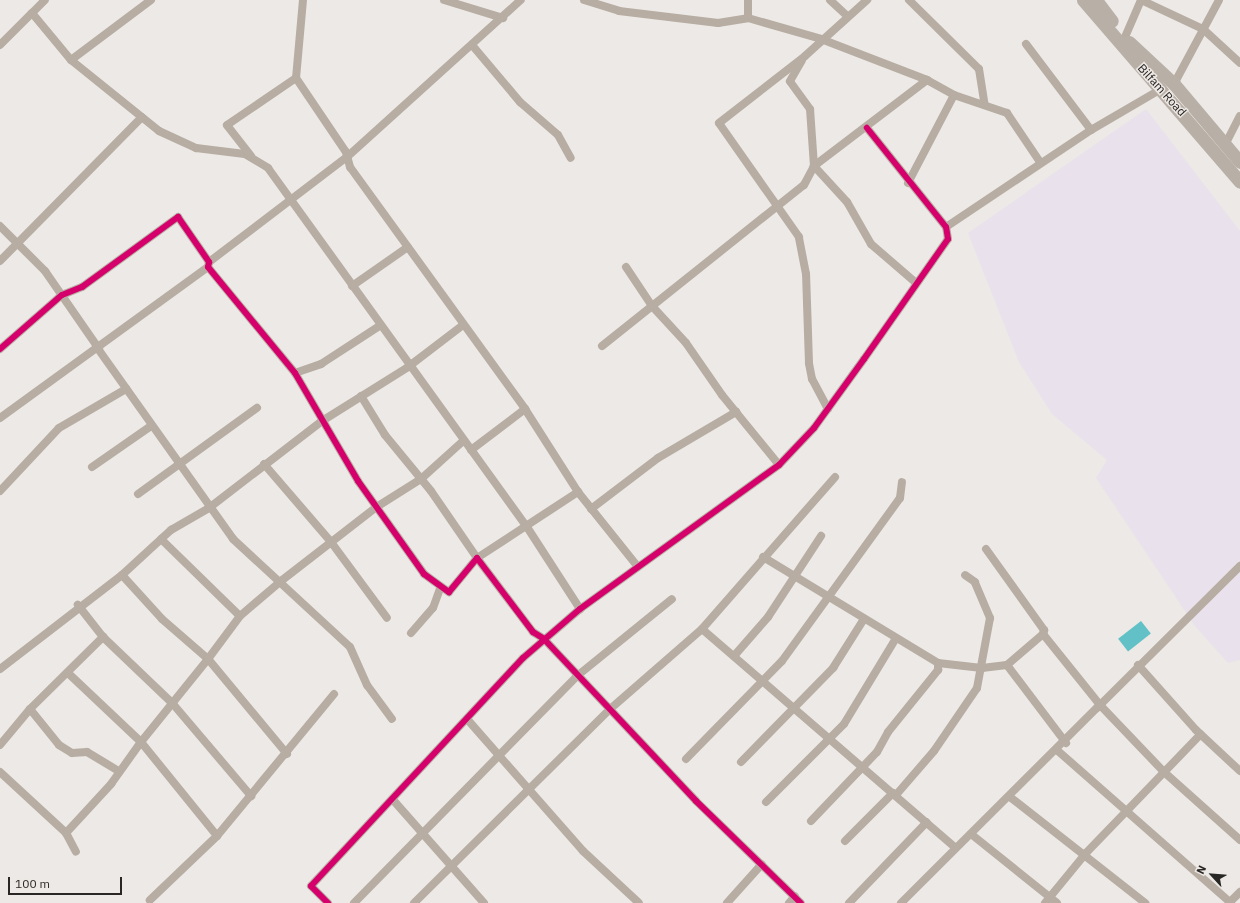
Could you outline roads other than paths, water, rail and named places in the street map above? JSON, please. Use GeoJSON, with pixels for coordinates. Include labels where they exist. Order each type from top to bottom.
{"type":"FeatureCollection","features":[{"type":"Feature","properties":{"kind":"main road"},"geometry":{"type":"LineString","coordinates":[[1083,0],[1226,143],[1240,162]]}},
{"type":"Feature","properties":{"kind":"main road"},"geometry":{"type":"LineString","coordinates":[[1096,0],[1122,40]]}},
{"type":"Feature","properties":{"kind":"main road","name":"Bilfam Road"},"geometry":{"type":"LineString","coordinates":[[1169,85],[1240,182]]}},
{"type":"Feature","properties":{"kind":"street"},"geometry":{"type":"LineString","coordinates":[[0,45],[45,0]]}},
{"type":"Feature","properties":{"kind":"street"},"geometry":{"type":"LineString","coordinates":[[71,60],[151,0]]}},
{"type":"Feature","properties":{"kind":"street"},"geometry":{"type":"LineString","coordinates":[[303,0],[296,78],[347,157],[350,167],[525,409],[578,492],[638,567]]}},
{"type":"Feature","properties":{"kind":"street"},"geometry":{"type":"LineString","coordinates":[[444,0],[503,18]]}},
{"type":"Feature","properties":{"kind":"street"},"geometry":{"type":"LineString","coordinates":[[0,418],[208,264],[347,157],[503,18],[521,0]]}},
{"type":"Feature","properties":{"kind":"street"},"geometry":{"type":"LineString","coordinates":[[584,0],[619,11],[718,23],[748,18],[821,39],[927,80],[954,95],[1007,113],[1040,162]]}},
{"type":"Feature","properties":{"kind":"street"},"geometry":{"type":"LineString","coordinates":[[748,0],[748,18]]}},
{"type":"Feature","properties":{"kind":"street"},"geometry":{"type":"LineString","coordinates":[[830,0],[847,16]]}},
{"type":"Feature","properties":{"kind":"street"},"geometry":{"type":"LineString","coordinates":[[828,410],[812,379],[809,363],[806,274],[799,237],[719,123],[805,56],[821,39],[867,0]]}},
{"type":"Feature","properties":{"kind":"street"},"geometry":{"type":"LineString","coordinates":[[909,0],[979,69],[985,105]]}},
{"type":"Feature","properties":{"kind":"street"},"geometry":{"type":"LineString","coordinates":[[1122,40],[1141,0],[1202,29],[1240,63]]}},
{"type":"Feature","properties":{"kind":"street"},"geometry":{"type":"LineString","coordinates":[[946,227],[1040,162],[1091,130],[1169,85],[1218,0]]}},
{"type":"Feature","properties":{"kind":"street"},"geometry":{"type":"LineString","coordinates":[[32,13],[71,60],[154,128],[196,148],[229,150],[256,161],[268,168],[462,442],[471,450],[527,527],[580,609]]}},
{"type":"Feature","properties":{"kind":"street"},"geometry":{"type":"LineString","coordinates":[[1026,44],[1091,130]]}},
{"type":"Feature","properties":{"kind":"street"},"geometry":{"type":"LineString","coordinates":[[472,45],[520,102],[558,135],[571,158]]}},
{"type":"Feature","properties":{"kind":"street"},"geometry":{"type":"LineString","coordinates":[[805,56],[790,81],[810,110],[814,166],[847,202],[871,244],[915,282]]}},
{"type":"Feature","properties":{"kind":"street"},"geometry":{"type":"LineString","coordinates":[[256,161],[227,125],[296,78]]}},
{"type":"Feature","properties":{"kind":"street"},"geometry":{"type":"LineString","coordinates":[[602,346],[804,185],[814,166],[867,128],[927,80]]}},
{"type":"Feature","properties":{"kind":"street"},"geometry":{"type":"LineString","coordinates":[[908,183],[954,95]]}},
{"type":"Feature","properties":{"kind":"street"},"geometry":{"type":"LineString","coordinates":[[1226,143],[1240,116]]}},
{"type":"Feature","properties":{"kind":"street"},"geometry":{"type":"LineString","coordinates":[[0,261],[142,117]]}},
{"type":"Feature","properties":{"kind":"street"},"geometry":{"type":"LineString","coordinates":[[328,903],[311,886],[394,801],[467,719],[544,639],[580,609],[779,465],[828,410],[915,282],[948,239],[946,227],[908,183],[867,128]]}},
{"type":"Feature","properties":{"kind":"street"},"geometry":{"type":"LineString","coordinates":[[0,349],[62,295],[82,287],[178,217],[208,264],[296,373],[322,421],[375,508],[424,574],[440,589],[449,592],[477,558],[527,527],[578,492]]}},
{"type":"Feature","properties":{"kind":"street"},"geometry":{"type":"LineString","coordinates":[[0,226],[18,244],[62,295],[209,508]]}},
{"type":"Feature","properties":{"kind":"street"},"geometry":{"type":"LineString","coordinates":[[352,286],[408,247]]}},
{"type":"Feature","properties":{"kind":"street"},"geometry":{"type":"LineString","coordinates":[[626,267],[652,306],[686,343],[736,412],[779,465]]}},
{"type":"Feature","properties":{"kind":"street"},"geometry":{"type":"LineString","coordinates":[[0,669],[78,605],[122,575],[161,539],[209,508],[264,464],[322,421],[408,367],[463,325]]}},
{"type":"Feature","properties":{"kind":"street"},"geometry":{"type":"LineString","coordinates":[[296,373],[320,364],[378,327]]}},
{"type":"Feature","properties":{"kind":"street"},"geometry":{"type":"LineString","coordinates":[[96,346],[209,508],[233,539],[281,581],[350,647],[367,685],[392,719]]}},
{"type":"Feature","properties":{"kind":"street"},"geometry":{"type":"LineString","coordinates":[[0,491],[36,449],[59,428],[126,389]]}},
{"type":"Feature","properties":{"kind":"street"},"geometry":{"type":"LineString","coordinates":[[361,396],[385,435],[421,479],[518,616],[544,639],[609,710],[801,903]]}},
{"type":"Feature","properties":{"kind":"street"},"geometry":{"type":"LineString","coordinates":[[138,494],[180,467],[257,408]]}},
{"type":"Feature","properties":{"kind":"street"},"geometry":{"type":"LineString","coordinates":[[471,450],[525,409]]}},
{"type":"Feature","properties":{"kind":"street"},"geometry":{"type":"LineString","coordinates":[[591,509],[658,458],[736,412]]}},
{"type":"Feature","properties":{"kind":"street"},"geometry":{"type":"LineString","coordinates":[[92,467],[151,426]]}},
{"type":"Feature","properties":{"kind":"street"},"geometry":{"type":"LineString","coordinates":[[66,833],[119,771],[173,704],[240,616],[281,581],[375,508],[421,479],[462,442]]}},
{"type":"Feature","properties":{"kind":"street"},"geometry":{"type":"LineString","coordinates":[[264,464],[331,542],[387,618]]}},
{"type":"Feature","properties":{"kind":"street"},"geometry":{"type":"LineString","coordinates":[[414,903],[526,789],[609,710],[702,630],[763,557],[835,477]]}},
{"type":"Feature","properties":{"kind":"street"},"geometry":{"type":"LineString","coordinates":[[686,759],[782,661],[829,599],[846,569],[900,498],[902,482]]}},
{"type":"Feature","properties":{"kind":"street"},"geometry":{"type":"LineString","coordinates":[[734,656],[768,617],[795,579],[821,536]]}},
{"type":"Feature","properties":{"kind":"street"},"geometry":{"type":"LineString","coordinates":[[161,539],[240,616]]}},
{"type":"Feature","properties":{"kind":"street"},"geometry":{"type":"LineString","coordinates":[[986,549],[1044,630],[1043,634],[1100,705],[1164,772],[1240,840]]}},
{"type":"Feature","properties":{"kind":"street"},"geometry":{"type":"LineString","coordinates":[[763,557],[775,562],[795,579],[938,663],[982,668],[1007,666],[1043,634]]}},
{"type":"Feature","properties":{"kind":"street"},"geometry":{"type":"LineString","coordinates":[[901,903],[955,847],[1010,797],[1240,566]]}},
{"type":"Feature","properties":{"kind":"street"},"geometry":{"type":"LineString","coordinates":[[122,575],[162,619],[208,659],[286,754]]}},
{"type":"Feature","properties":{"kind":"street"},"geometry":{"type":"LineString","coordinates":[[845,841],[895,794],[934,752],[977,688],[982,668],[990,618],[975,582],[965,575]]}},
{"type":"Feature","properties":{"kind":"street"},"geometry":{"type":"LineString","coordinates":[[411,633],[434,608],[440,589]]}},
{"type":"Feature","properties":{"kind":"street"},"geometry":{"type":"LineString","coordinates":[[354,903],[577,676],[672,599]]}},
{"type":"Feature","properties":{"kind":"street"},"geometry":{"type":"LineString","coordinates":[[78,605],[103,637],[173,704],[251,796]]}},
{"type":"Feature","properties":{"kind":"street"},"geometry":{"type":"LineString","coordinates":[[741,762],[796,710],[833,668],[864,619]]}},
{"type":"Feature","properties":{"kind":"street"},"geometry":{"type":"LineString","coordinates":[[702,630],[830,738],[955,847]]}},
{"type":"Feature","properties":{"kind":"street"},"geometry":{"type":"LineString","coordinates":[[0,745],[30,709],[68,674],[103,637]]}},
{"type":"Feature","properties":{"kind":"street"},"geometry":{"type":"LineString","coordinates":[[766,802],[844,724],[896,638]]}},
{"type":"Feature","properties":{"kind":"street"},"geometry":{"type":"LineString","coordinates":[[811,821],[863,767],[938,670],[938,663]]}},
{"type":"Feature","properties":{"kind":"street"},"geometry":{"type":"LineString","coordinates":[[1138,665],[1201,734],[1240,771]]}},
{"type":"Feature","properties":{"kind":"street"},"geometry":{"type":"LineString","coordinates":[[1007,666],[1061,746],[1125,812],[1230,902],[1240,892]]}},
{"type":"Feature","properties":{"kind":"street"},"geometry":{"type":"LineString","coordinates":[[68,674],[141,742],[218,836]]}},
{"type":"Feature","properties":{"kind":"street"},"geometry":{"type":"LineString","coordinates":[[150,900],[218,836],[334,694]]}},
{"type":"Feature","properties":{"kind":"street"},"geometry":{"type":"LineString","coordinates":[[1061,746],[1100,705]]}},
{"type":"Feature","properties":{"kind":"street"},"geometry":{"type":"LineString","coordinates":[[30,709],[59,745],[72,753],[87,752],[119,771]]}},
{"type":"Feature","properties":{"kind":"street"},"geometry":{"type":"LineString","coordinates":[[467,719],[497,756],[583,852],[639,903]]}},
{"type":"Feature","properties":{"kind":"street"},"geometry":{"type":"LineString","coordinates":[[971,834],[1051,901],[1086,853],[1201,734]]}},
{"type":"Feature","properties":{"kind":"street"},"geometry":{"type":"LineString","coordinates":[[0,772],[66,833],[76,852]]}},
{"type":"Feature","properties":{"kind":"street"},"geometry":{"type":"LineString","coordinates":[[1010,797],[1086,853],[1146,903]]}},
{"type":"Feature","properties":{"kind":"street"},"geometry":{"type":"LineString","coordinates":[[394,801],[484,903]]}},
{"type":"Feature","properties":{"kind":"street"},"geometry":{"type":"LineString","coordinates":[[849,903],[927,822]]}},
{"type":"Feature","properties":{"kind":"street"},"geometry":{"type":"LineString","coordinates":[[727,903],[762,864]]}},
{"type":"Feature","properties":{"kind":"street"},"geometry":{"type":"LineString","coordinates":[[789,903],[795,896]]}},
{"type":"Feature","properties":{"kind":"water"},"geometry":{"type":"Polygon","coordinates":[[[1141,621],[1151,634],[1128,651],[1118,639],[1141,621]]]}}]}
